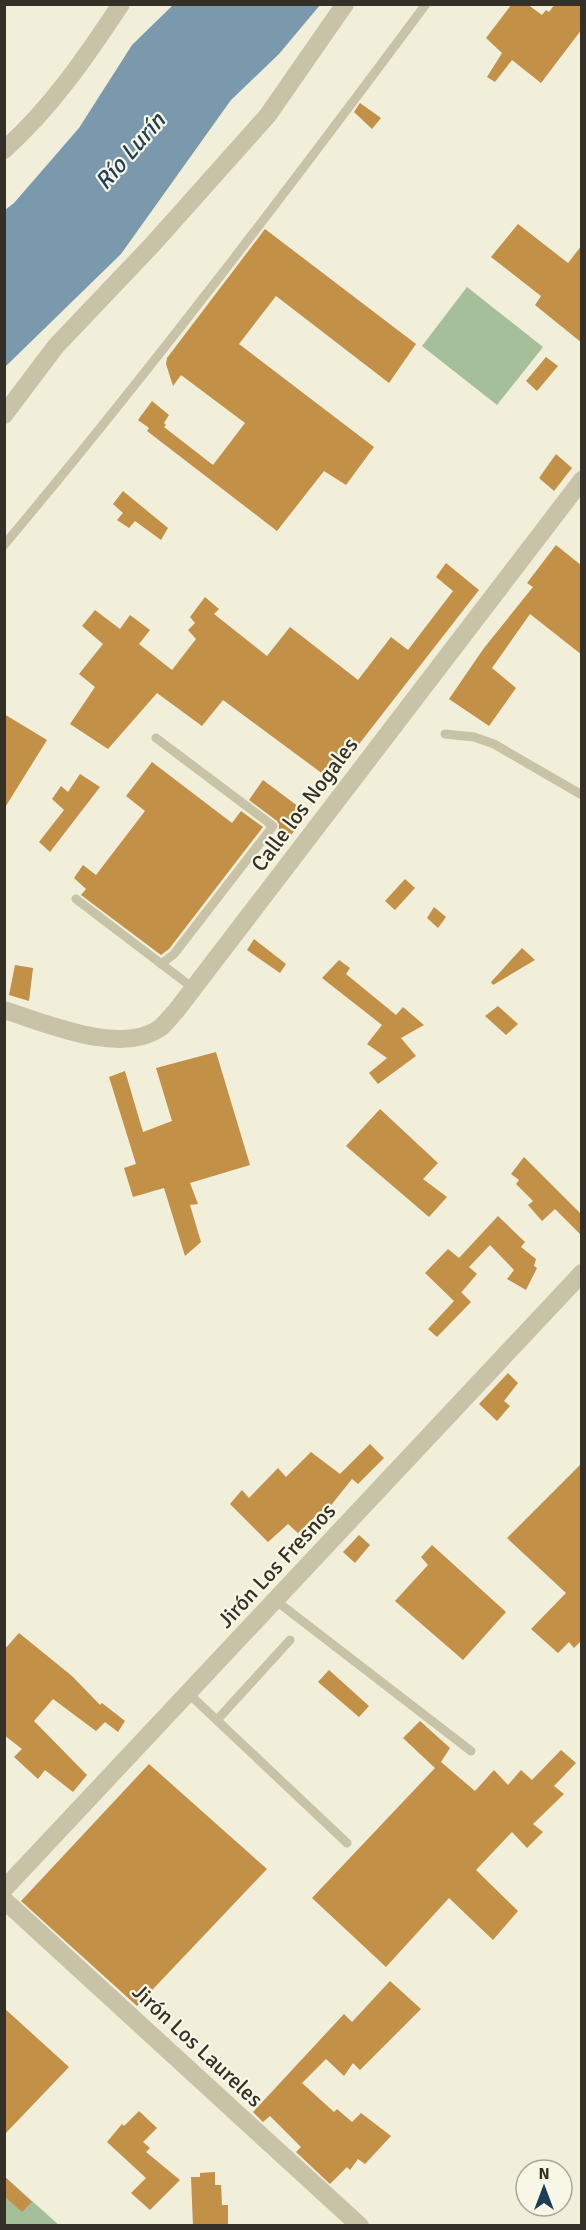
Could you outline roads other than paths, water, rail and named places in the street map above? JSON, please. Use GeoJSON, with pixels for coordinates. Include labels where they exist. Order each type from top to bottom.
{"type":"FeatureCollection","features":[{"type":"Feature","properties":{"kind":"street"},"geometry":{"type":"LineString","coordinates":[[4,150],[29,128],[75,73],[121,4]]}},
{"type":"Feature","properties":{"kind":"street"},"geometry":{"type":"LineString","coordinates":[[4,415],[56,346],[153,243],[268,115],[345,4]]}},
{"type":"Feature","properties":{"kind":"street","name":"Calle los Nogales"},"geometry":{"type":"LineString","coordinates":[[4,1010],[79,1034],[114,1040],[137,1037],[159,1028],[193,988],[582,480]]}},
{"type":"Feature","properties":{"kind":"street","name":"Jirón Los Fresnos"},"geometry":{"type":"LineString","coordinates":[[4,1889],[582,1273]]}},
{"type":"Feature","properties":{"kind":"street","name":"Jirón Los Laureles"},"geometry":{"type":"LineString","coordinates":[[4,1899],[360,2226]]}},
{"type":"Feature","properties":{"kind":"lane"},"geometry":{"type":"LineString","coordinates":[[4,545],[62,477],[294,182],[426,4]]}},
{"type":"Feature","properties":{"kind":"lane"},"geometry":{"type":"LineString","coordinates":[[445,734],[474,736],[494,744],[582,795]]}},
{"type":"Feature","properties":{"kind":"lane"},"geometry":{"type":"LineString","coordinates":[[156,738],[273,826],[174,954],[161,964]]}},
{"type":"Feature","properties":{"kind":"lane"},"geometry":{"type":"LineString","coordinates":[[76,899],[193,988]]}},
{"type":"Feature","properties":{"kind":"lane"},"geometry":{"type":"LineString","coordinates":[[275,1600],[471,1751]]}},
{"type":"Feature","properties":{"kind":"lane"},"geometry":{"type":"LineString","coordinates":[[217,1720],[290,1640]]}},
{"type":"Feature","properties":{"kind":"lane"},"geometry":{"type":"LineString","coordinates":[[188,1693],[347,1843]]}},
{"type":"Feature","properties":{"kind":"water","name":"Río Lurín"},"geometry":{"type":"Polygon","coordinates":[[[173,5],[320,5],[279,54],[231,100],[121,254],[5,367],[5,210],[14,203],[79,128],[132,45],[173,5]]]}}]}
